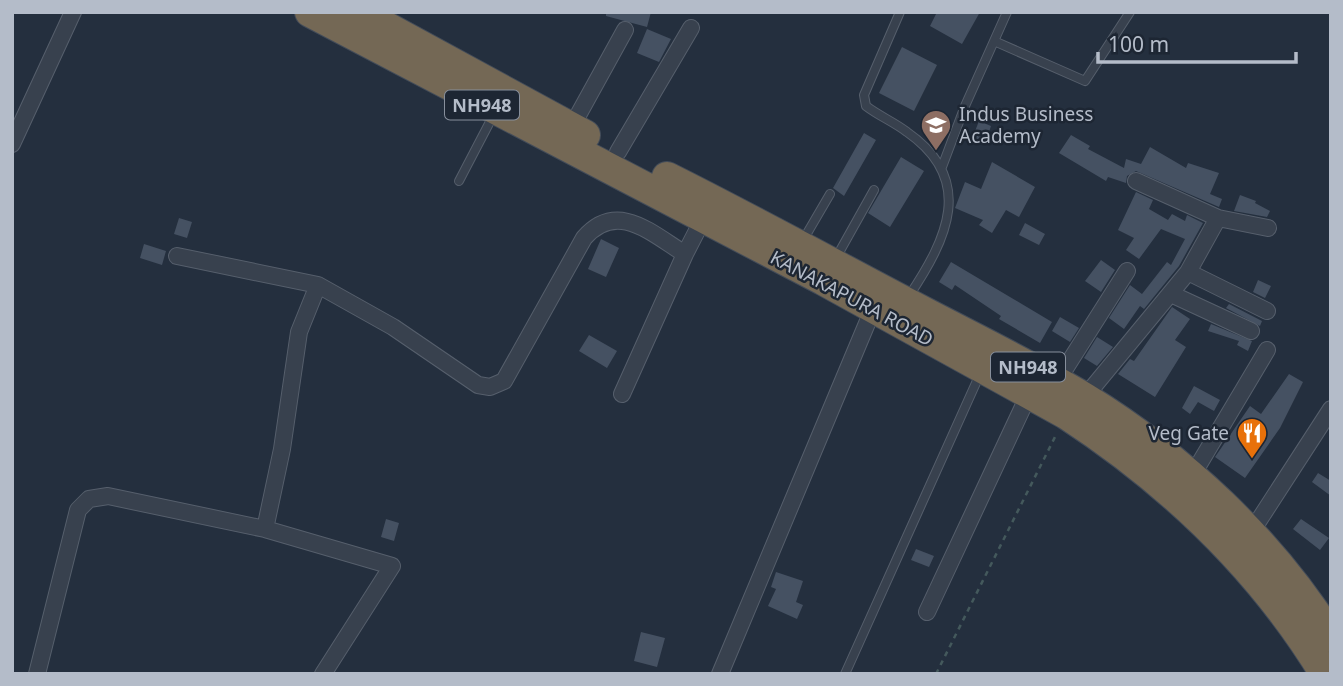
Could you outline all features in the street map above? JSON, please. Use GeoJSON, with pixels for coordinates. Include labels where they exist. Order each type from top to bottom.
{"type":"FeatureCollection","features":[{"type":"Feature","properties":{"kind":"highway","name":"KANAKAPURA ROAD"},"geometry":{"type":"LineString","coordinates":[[310,12],[495,112],[801,244],[1056,383],[1102,437],[1179,499],[1240,558],[1273,599],[1325,674]]}},
{"type":"Feature","properties":{"kind":"highway","name":"KANAKAPURA ROAD"},"geometry":{"type":"LineString","coordinates":[[359,12],[618,152],[703,219],[1028,394],[1075,406],[1192,476],[1250,534],[1328,623]]}},
{"type":"Feature","properties":{"kind":"street"},"geometry":{"type":"LineString","coordinates":[[12,144],[73,12]]}},
{"type":"Feature","properties":{"kind":"street"},"geometry":{"type":"LineString","coordinates":[[618,152],[691,27]]}},
{"type":"Feature","properties":{"kind":"street"},"geometry":{"type":"LineString","coordinates":[[571,128],[625,30]]}},
{"type":"Feature","properties":{"kind":"street"},"geometry":{"type":"LineString","coordinates":[[1136,181],[1218,218],[1268,228]]}},
{"type":"Feature","properties":{"kind":"street"},"geometry":{"type":"LineString","coordinates":[[177,256],[318,285],[393,327],[478,385],[490,387],[504,381],[584,238],[593,227],[608,219],[621,218],[685,254]]}},
{"type":"Feature","properties":{"kind":"street"},"geometry":{"type":"LineString","coordinates":[[1075,406],[1188,272],[1218,218]]}},
{"type":"Feature","properties":{"kind":"street"},"geometry":{"type":"LineString","coordinates":[[622,394],[703,219]]}},
{"type":"Feature","properties":{"kind":"street"},"geometry":{"type":"LineString","coordinates":[[1056,383],[1127,271]]}},
{"type":"Feature","properties":{"kind":"street"},"geometry":{"type":"LineString","coordinates":[[1188,272],[1267,311]]}},
{"type":"Feature","properties":{"kind":"street"},"geometry":{"type":"LineString","coordinates":[[265,528],[282,449],[299,332],[318,285]]}},
{"type":"Feature","properties":{"kind":"street"},"geometry":{"type":"LineString","coordinates":[[1171,294],[1251,331]]}},
{"type":"Feature","properties":{"kind":"street"},"geometry":{"type":"LineString","coordinates":[[720,674],[873,309]]}},
{"type":"Feature","properties":{"kind":"street"},"geometry":{"type":"LineString","coordinates":[[1192,476],[1267,350]]}},
{"type":"Feature","properties":{"kind":"street"},"geometry":{"type":"LineString","coordinates":[[927,612],[1028,394]]}},
{"type":"Feature","properties":{"kind":"street"},"geometry":{"type":"LineString","coordinates":[[1250,534],[1331,409]]}},
{"type":"Feature","properties":{"kind":"street"},"geometry":{"type":"LineString","coordinates":[[37,674],[78,510],[89,499],[108,496],[265,528],[392,566],[323,674]]}},
{"type":"Feature","properties":{"kind":"lane"},"geometry":{"type":"LineString","coordinates":[[900,12],[864,95],[866,106],[909,132],[943,167],[950,194],[947,226],[905,302]]}},
{"type":"Feature","properties":{"kind":"lane"},"geometry":{"type":"LineString","coordinates":[[943,167],[965,106],[1007,12]]}},
{"type":"Feature","properties":{"kind":"lane"},"geometry":{"type":"LineString","coordinates":[[994,41],[1085,81],[1130,12]]}},
{"type":"Feature","properties":{"kind":"lane"},"geometry":{"type":"LineString","coordinates":[[459,181],[495,112]]}},
{"type":"Feature","properties":{"kind":"lane"},"geometry":{"type":"LineString","coordinates":[[834,261],[874,190]]}},
{"type":"Feature","properties":{"kind":"lane"},"geometry":{"type":"LineString","coordinates":[[801,244],[830,194]]}},
{"type":"Feature","properties":{"kind":"lane"},"geometry":{"type":"LineString","coordinates":[[845,674],[982,368]]}},
{"type":"Feature","properties":{"kind":"path"},"geometry":{"type":"LineString","coordinates":[[936,674],[1075,406]]}},
{"type":"Feature","properties":{"kind":"building"},"geometry":{"type":"Polygon","coordinates":[[[606,12],[651,12],[647,27],[606,16],[606,12]]]}},
{"type":"Feature","properties":{"kind":"building"},"geometry":{"type":"Polygon","coordinates":[[[937,12],[980,12],[962,44],[930,26],[937,12]]]}},
{"type":"Feature","properties":{"kind":"building"},"geometry":{"type":"Polygon","coordinates":[[[647,29],[671,39],[659,62],[637,53],[647,29]]]}},
{"type":"Feature","properties":{"kind":"building"},"geometry":{"type":"Polygon","coordinates":[[[902,47],[937,65],[914,111],[879,93],[902,47]]]}},
{"type":"Feature","properties":{"kind":"building"},"geometry":{"type":"Polygon","coordinates":[[[979,121],[991,126],[985,144],[972,139],[979,121]]]}},
{"type":"Feature","properties":{"kind":"building"},"geometry":{"type":"Polygon","coordinates":[[[864,133],[876,140],[844,196],[833,188],[864,133]]]}},
{"type":"Feature","properties":{"kind":"building"},"geometry":{"type":"Polygon","coordinates":[[[1071,135],[1090,146],[1088,149],[1124,168],[1126,159],[1141,164],[1150,147],[1186,168],[1188,163],[1219,173],[1210,194],[1222,199],[1219,207],[1136,171],[1127,176],[1126,183],[1108,177],[1106,181],[1059,153],[1071,135]]]}},
{"type":"Feature","properties":{"kind":"building"},"geometry":{"type":"Polygon","coordinates":[[[901,157],[924,171],[890,227],[868,213],[901,157]]]}},
{"type":"Feature","properties":{"kind":"building"},"geometry":{"type":"Polygon","coordinates":[[[992,162],[1035,187],[1019,217],[1006,210],[992,233],[979,225],[983,220],[955,208],[965,182],[981,189],[992,162]]]}},
{"type":"Feature","properties":{"kind":"building"},"geometry":{"type":"Polygon","coordinates":[[[1136,192],[1153,200],[1149,209],[1168,220],[1172,214],[1185,221],[1187,215],[1203,223],[1179,266],[1144,309],[1140,306],[1124,329],[1109,318],[1130,285],[1142,294],[1167,262],[1171,265],[1185,239],[1161,229],[1139,259],[1126,250],[1134,238],[1118,230],[1136,192]]]}},
{"type":"Feature","properties":{"kind":"building"},"geometry":{"type":"Polygon","coordinates":[[[1240,195],[1256,201],[1255,203],[1270,211],[1267,217],[1234,211],[1240,195]]]}},
{"type":"Feature","properties":{"kind":"building"},"geometry":{"type":"Polygon","coordinates":[[[179,218],[192,222],[187,238],[174,234],[179,218]]]}},
{"type":"Feature","properties":{"kind":"building"},"geometry":{"type":"Polygon","coordinates":[[[1025,223],[1045,234],[1039,245],[1019,235],[1025,223]]]}},
{"type":"Feature","properties":{"kind":"building"},"geometry":{"type":"Polygon","coordinates":[[[601,239],[619,248],[606,277],[588,269],[601,239]]]}},
{"type":"Feature","properties":{"kind":"building"},"geometry":{"type":"Polygon","coordinates":[[[144,244],[166,251],[162,265],[140,258],[144,244]]]}},
{"type":"Feature","properties":{"kind":"building"},"geometry":{"type":"Polygon","coordinates":[[[1101,260],[1115,270],[1101,292],[1085,281],[1101,260]]]}},
{"type":"Feature","properties":{"kind":"building"},"geometry":{"type":"Polygon","coordinates":[[[951,262],[1052,322],[1040,343],[999,319],[1001,316],[955,285],[952,290],[939,282],[951,262]]]}},
{"type":"Feature","properties":{"kind":"building"},"geometry":{"type":"Polygon","coordinates":[[[1258,280],[1271,286],[1265,298],[1253,292],[1258,280]]]}},
{"type":"Feature","properties":{"kind":"building"},"geometry":{"type":"Polygon","coordinates":[[[1229,304],[1262,321],[1260,326],[1226,308],[1229,304]]]}},
{"type":"Feature","properties":{"kind":"building"},"geometry":{"type":"Polygon","coordinates":[[[1172,307],[1190,319],[1175,340],[1186,347],[1155,397],[1118,374],[1130,359],[1134,361],[1172,307]]]}},
{"type":"Feature","properties":{"kind":"building"},"geometry":{"type":"Polygon","coordinates":[[[1060,317],[1079,328],[1070,342],[1052,331],[1060,317]]]}},
{"type":"Feature","properties":{"kind":"building"},"geometry":{"type":"Polygon","coordinates":[[[1211,324],[1252,341],[1248,351],[1237,345],[1239,341],[1208,331],[1211,324]]]}},
{"type":"Feature","properties":{"kind":"building"},"geometry":{"type":"Polygon","coordinates":[[[589,335],[617,351],[607,368],[579,351],[589,335]]]}},
{"type":"Feature","properties":{"kind":"building"},"geometry":{"type":"Polygon","coordinates":[[[1097,337],[1113,347],[1097,366],[1084,358],[1097,337]]]}},
{"type":"Feature","properties":{"kind":"building"},"geometry":{"type":"Polygon","coordinates":[[[1289,374],[1303,382],[1280,428],[1245,478],[1215,457],[1250,406],[1261,414],[1289,374]]]}},
{"type":"Feature","properties":{"kind":"building"},"geometry":{"type":"Polygon","coordinates":[[[1194,386],[1220,400],[1214,411],[1198,402],[1190,414],[1182,408],[1194,386]]]}},
{"type":"Feature","properties":{"kind":"building"},"geometry":{"type":"Polygon","coordinates":[[[1318,473],[1331,481],[1331,496],[1312,482],[1318,473]]]}},
{"type":"Feature","properties":{"kind":"building"},"geometry":{"type":"Polygon","coordinates":[[[386,519],[399,523],[394,541],[381,537],[386,519]]]}},
{"type":"Feature","properties":{"kind":"building"},"geometry":{"type":"Polygon","coordinates":[[[1301,519],[1329,538],[1320,550],[1293,529],[1301,519]]]}},
{"type":"Feature","properties":{"kind":"building"},"geometry":{"type":"Polygon","coordinates":[[[916,549],[934,556],[929,567],[911,560],[916,549]]]}},
{"type":"Feature","properties":{"kind":"building"},"geometry":{"type":"Polygon","coordinates":[[[776,572],[803,581],[796,602],[803,605],[797,619],[768,606],[776,589],[771,587],[776,572]]]}},
{"type":"Feature","properties":{"kind":"building"},"geometry":{"type":"Polygon","coordinates":[[[641,632],[665,638],[657,667],[634,661],[641,632]]]}},
{"type":"Feature","properties":{"kind":"place","name":"Indus Business Academy"},"geometry":{"type":"Point","coordinates":[936,152]}},
{"type":"Feature","properties":{"kind":"place","name":"Veg Gate"},"geometry":{"type":"Point","coordinates":[1252,460]}}]}
